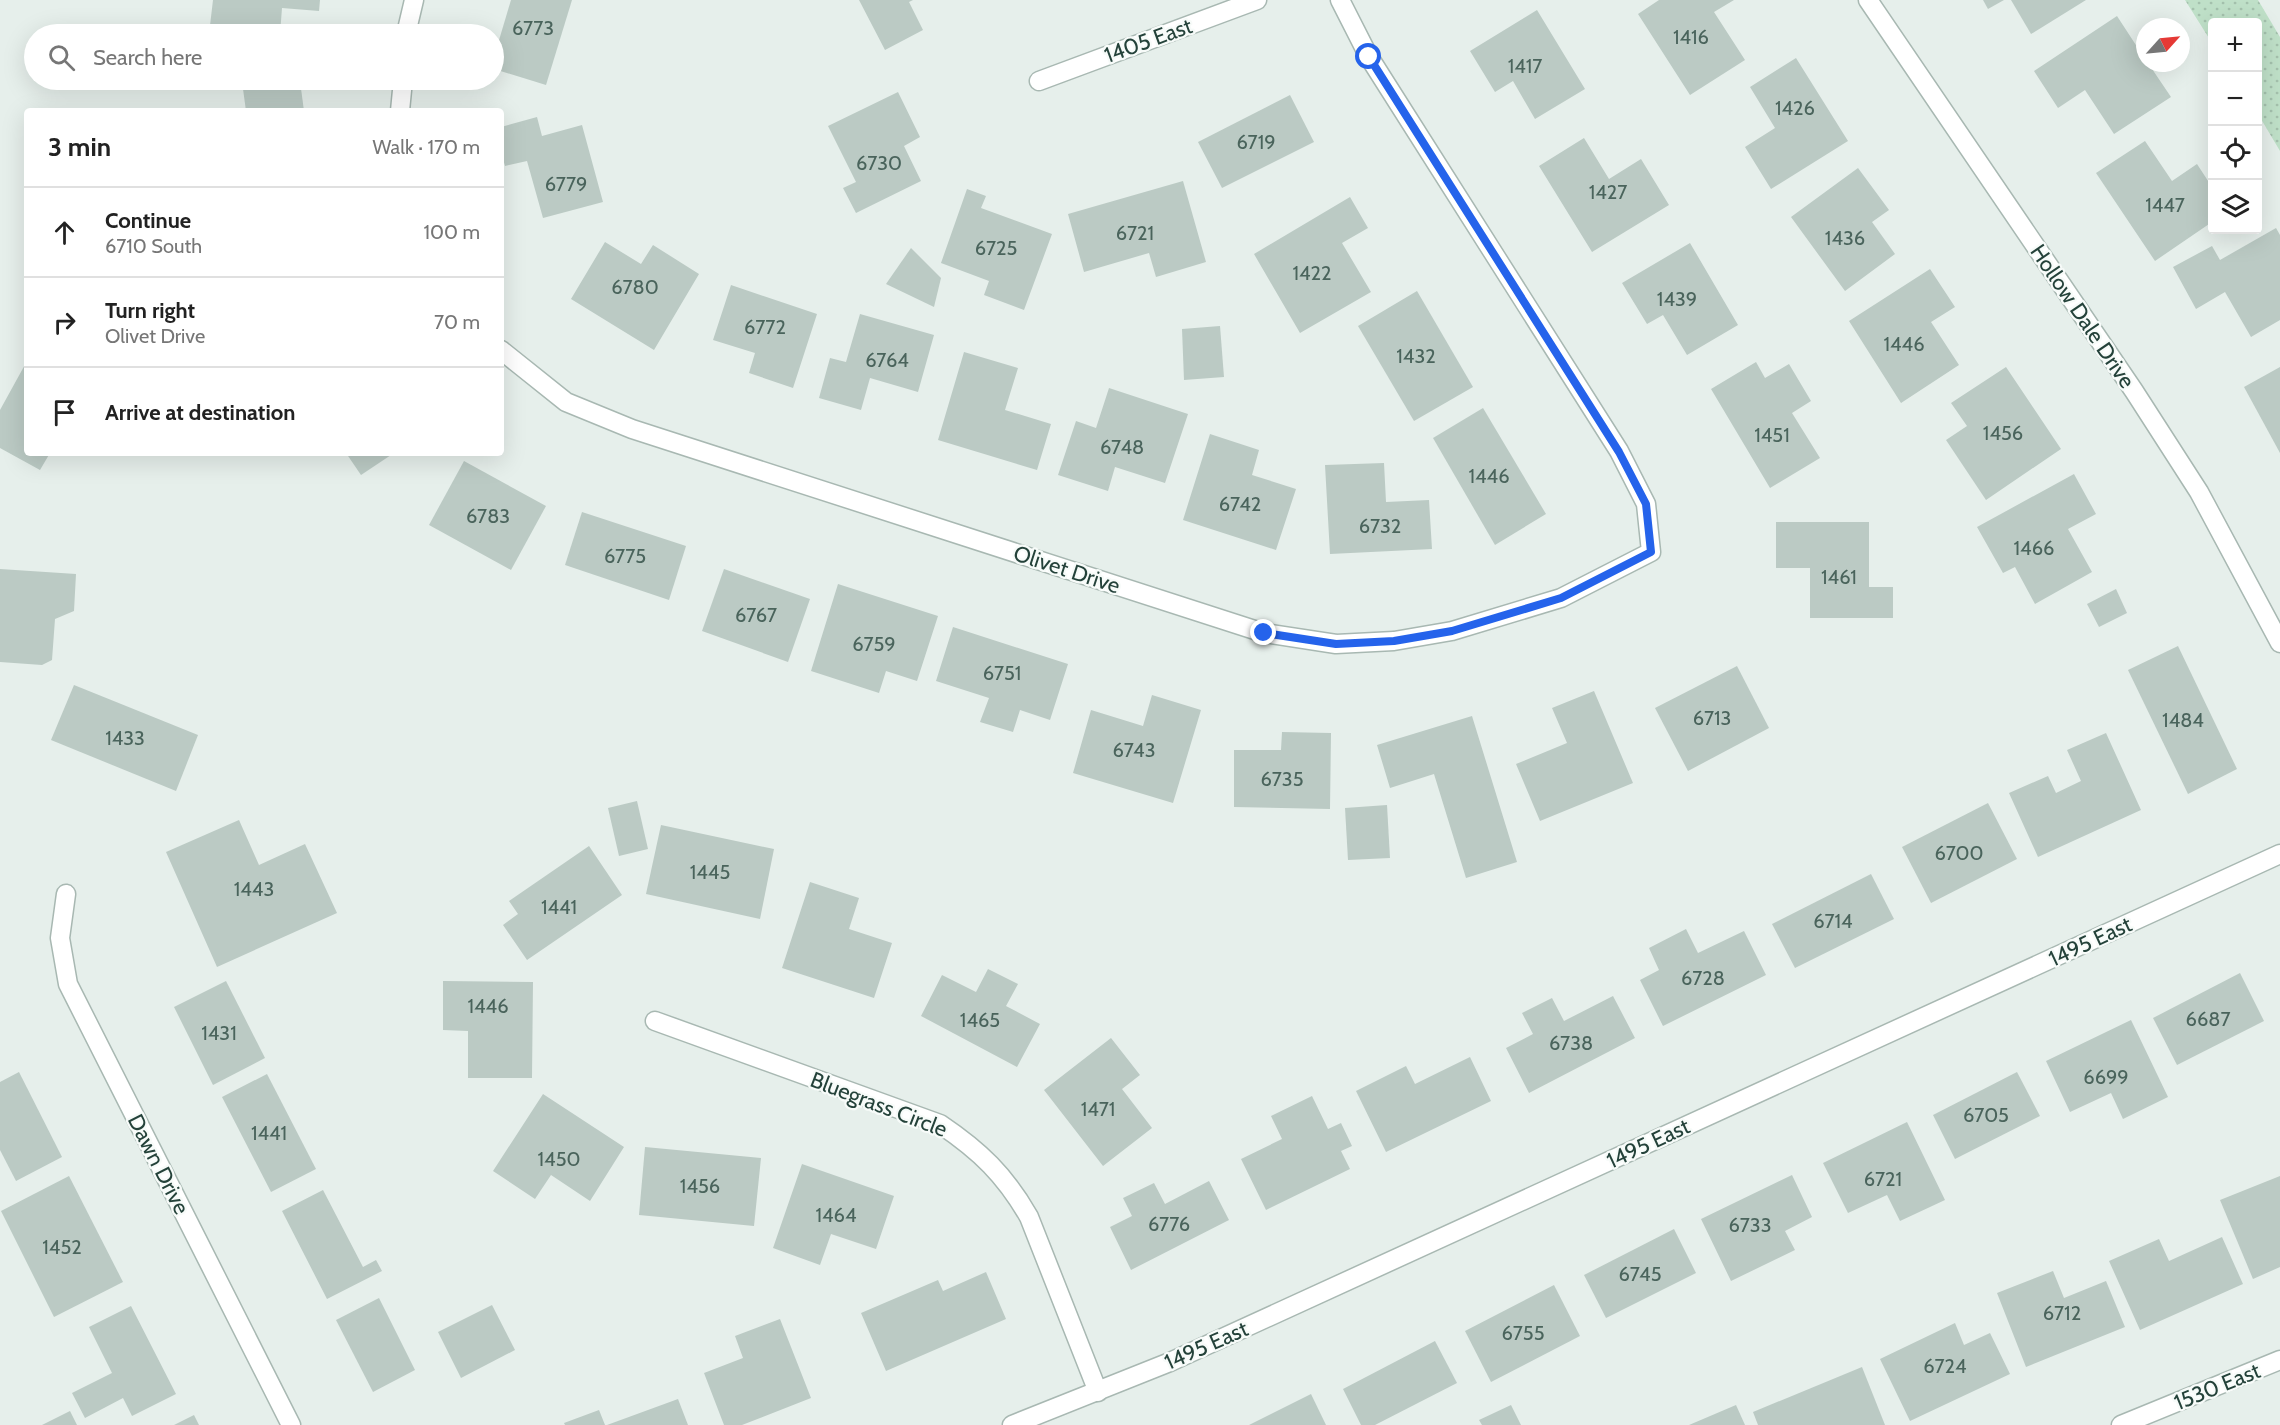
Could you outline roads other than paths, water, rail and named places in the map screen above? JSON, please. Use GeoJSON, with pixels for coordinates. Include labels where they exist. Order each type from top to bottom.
{"type":"FeatureCollection","features":[{"type":"Feature","properties":{"kind":"street"},"geometry":{"type":"LineString","coordinates":[[408,24],[414,0]]}},
{"type":"Feature","properties":{"kind":"street","name":"1405 East"},"geometry":{"type":"LineString","coordinates":[[1039,81],[1257,0]]}},
{"type":"Feature","properties":{"kind":"street","name":"Olivet Drive"},"geometry":{"type":"LineString","coordinates":[[504,352],[566,402],[633,429],[1264,633],[1336,644],[1394,641],[1452,631],[1561,598],[1651,552],[1646,504],[1619,452],[1369,57],[1340,0]]}},
{"type":"Feature","properties":{"kind":"street","name":"Hollow Dale Drive"},"geometry":{"type":"LineString","coordinates":[[1868,0],[2140,400],[2199,492],[2280,643]]}},
{"type":"Feature","properties":{"kind":"street"},"geometry":{"type":"LineString","coordinates":[[400,108],[402,90]]}},
{"type":"Feature","properties":{"kind":"street","name":"1495 East"},"geometry":{"type":"LineString","coordinates":[[1012,1425],[1170,1362],[2280,854]]}},
{"type":"Feature","properties":{"kind":"street","name":"Dawn Drive"},"geometry":{"type":"LineString","coordinates":[[66,894],[60,938],[68,984],[291,1425]]}},
{"type":"Feature","properties":{"kind":"street","name":"Bluegrass Circle"},"geometry":{"type":"LineString","coordinates":[[655,1021],[940,1124],[969,1144],[994,1166],[1014,1190],[1029,1217],[1098,1392]]}},
{"type":"Feature","properties":{"kind":"street","name":"1530 East"},"geometry":{"type":"LineString","coordinates":[[2121,1425],[2280,1360]]}}]}
